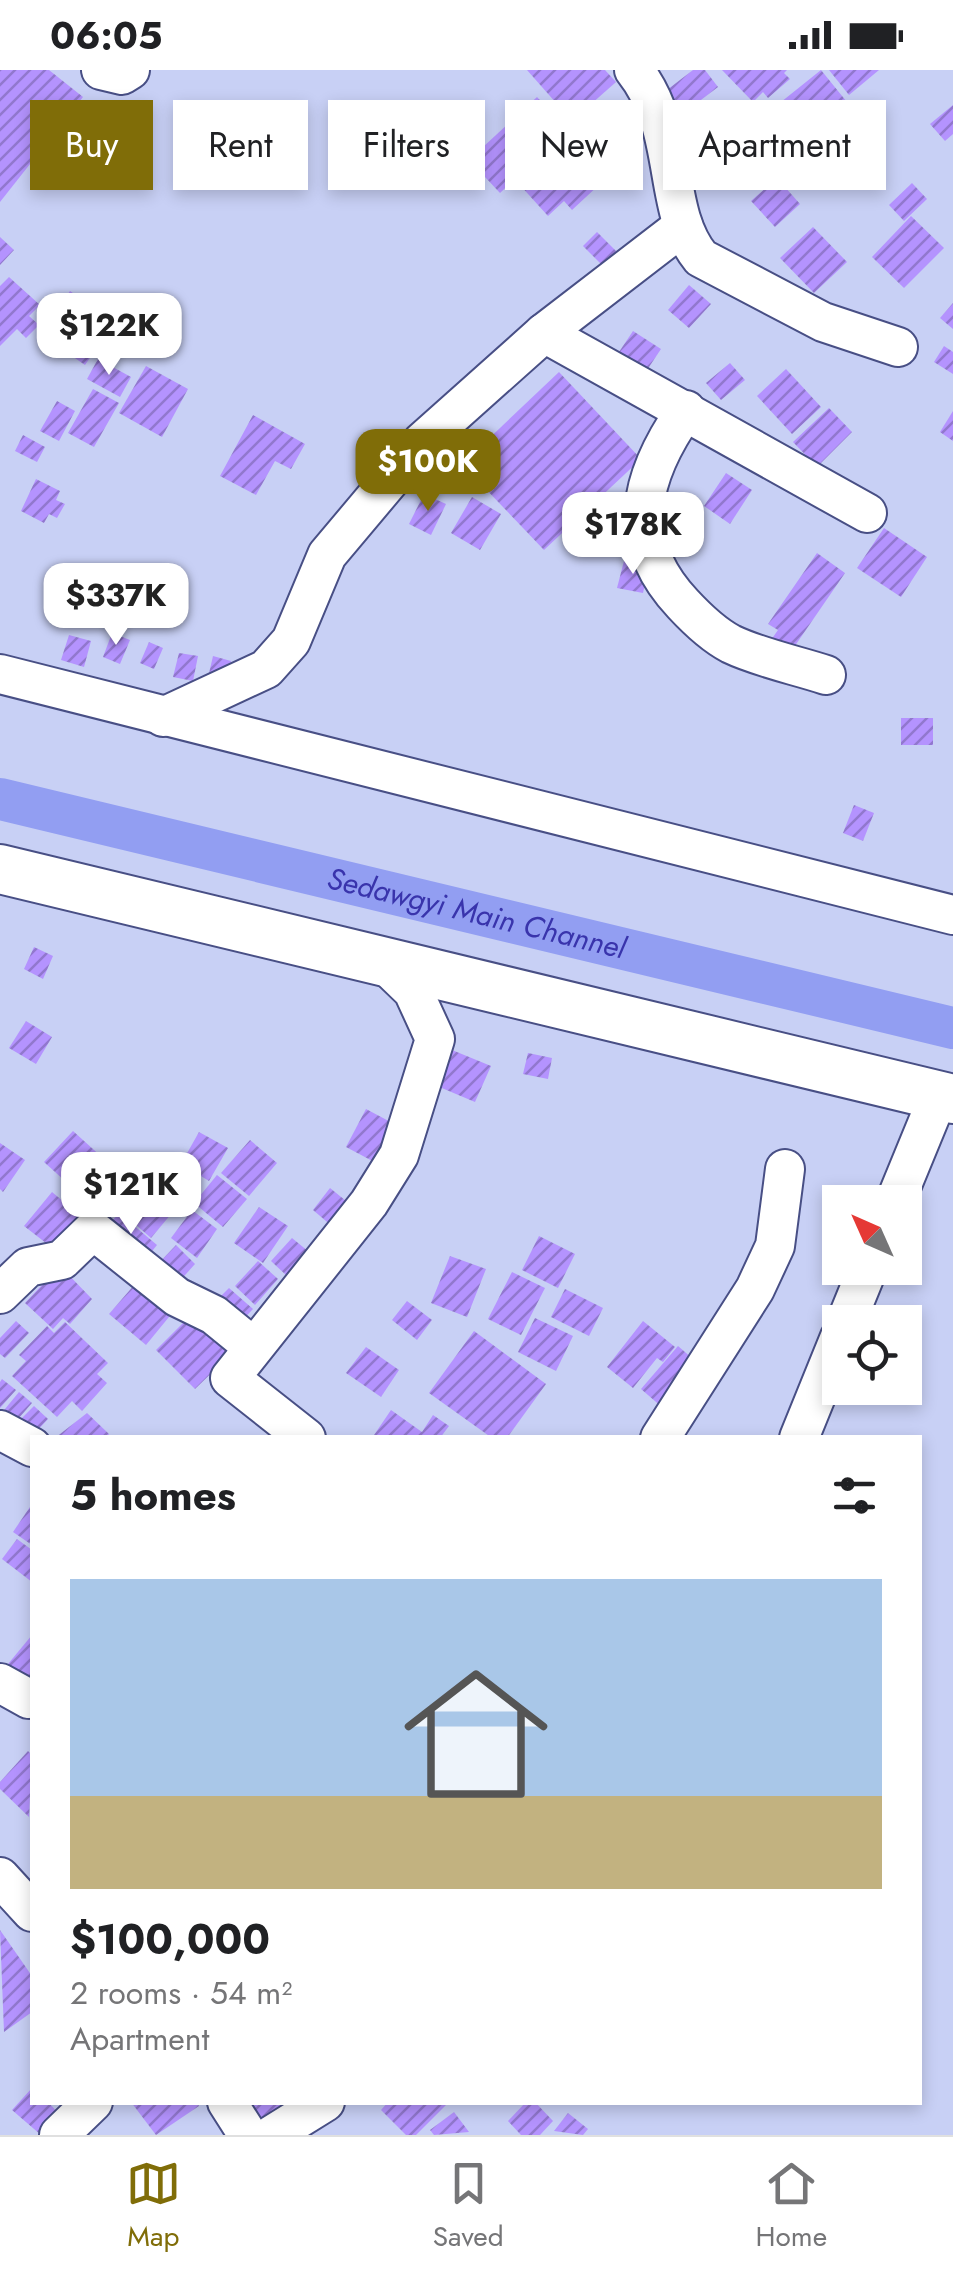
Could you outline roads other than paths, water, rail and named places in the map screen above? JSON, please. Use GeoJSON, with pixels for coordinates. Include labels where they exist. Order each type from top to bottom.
{"type":"FeatureCollection","features":[{"type":"Feature","properties":{"kind":"street"},"geometry":{"type":"LineString","coordinates":[[101,70],[122,75],[130,70]]}},
{"type":"Feature","properties":{"kind":"street"},"geometry":{"type":"LineString","coordinates":[[634,70],[660,116],[682,226],[692,248],[716,268],[824,322],[898,347]]}},
{"type":"Feature","properties":{"kind":"street"},"geometry":{"type":"LineString","coordinates":[[164,717],[266,670],[291,641],[327,554],[422,442],[544,333],[682,226]]}},
{"type":"Feature","properties":{"kind":"street"},"geometry":{"type":"LineString","coordinates":[[544,333],[867,513]]}},
{"type":"Feature","properties":{"kind":"street"},"geometry":{"type":"LineString","coordinates":[[686,410],[660,447],[642,510],[644,534],[658,577],[694,616],[730,643],[826,674]]}},
{"type":"Feature","properties":{"kind":"street"},"geometry":{"type":"LineString","coordinates":[[0,674],[953,915]]}},
{"type":"Feature","properties":{"kind":"street"},"geometry":{"type":"LineString","coordinates":[[0,869],[946,1097],[903,1185]]}},
{"type":"Feature","properties":{"kind":"street"},"geometry":{"type":"LineString","coordinates":[[302,1435],[230,1378],[369,1203],[399,1154],[435,1039],[413,991],[384,963]]}},
{"type":"Feature","properties":{"kind":"street"},"geometry":{"type":"LineString","coordinates":[[662,1435],[755,1289],[775,1246],[785,1170]]}},
{"type":"Feature","properties":{"kind":"street"},"geometry":{"type":"LineString","coordinates":[[0,1294],[28,1268],[62,1260],[93,1230],[177,1297],[214,1315],[252,1346]]}},
{"type":"Feature","properties":{"kind":"street"},"geometry":{"type":"LineString","coordinates":[[800,1435],[822,1381]]}},
{"type":"Feature","properties":{"kind":"street"},"geometry":{"type":"LineString","coordinates":[[0,1430],[30,1446]]}},
{"type":"Feature","properties":{"kind":"street"},"geometry":{"type":"LineString","coordinates":[[0,1878],[30,1910]]}},
{"type":"Feature","properties":{"kind":"street"},"geometry":{"type":"LineString","coordinates":[[60,2135],[91,2105]]}},
{"type":"Feature","properties":{"kind":"street"},"geometry":{"type":"LineString","coordinates":[[229,2105],[248,2135]]}},
{"type":"Feature","properties":{"kind":"street"},"geometry":{"type":"LineString","coordinates":[[272,2135],[323,2123]]}},
{"type":"Feature","properties":{"kind":"waterway","name":"Sedawgyi Main Channel"},"geometry":{"type":"LineString","coordinates":[[0,799],[953,1028]]}}]}
